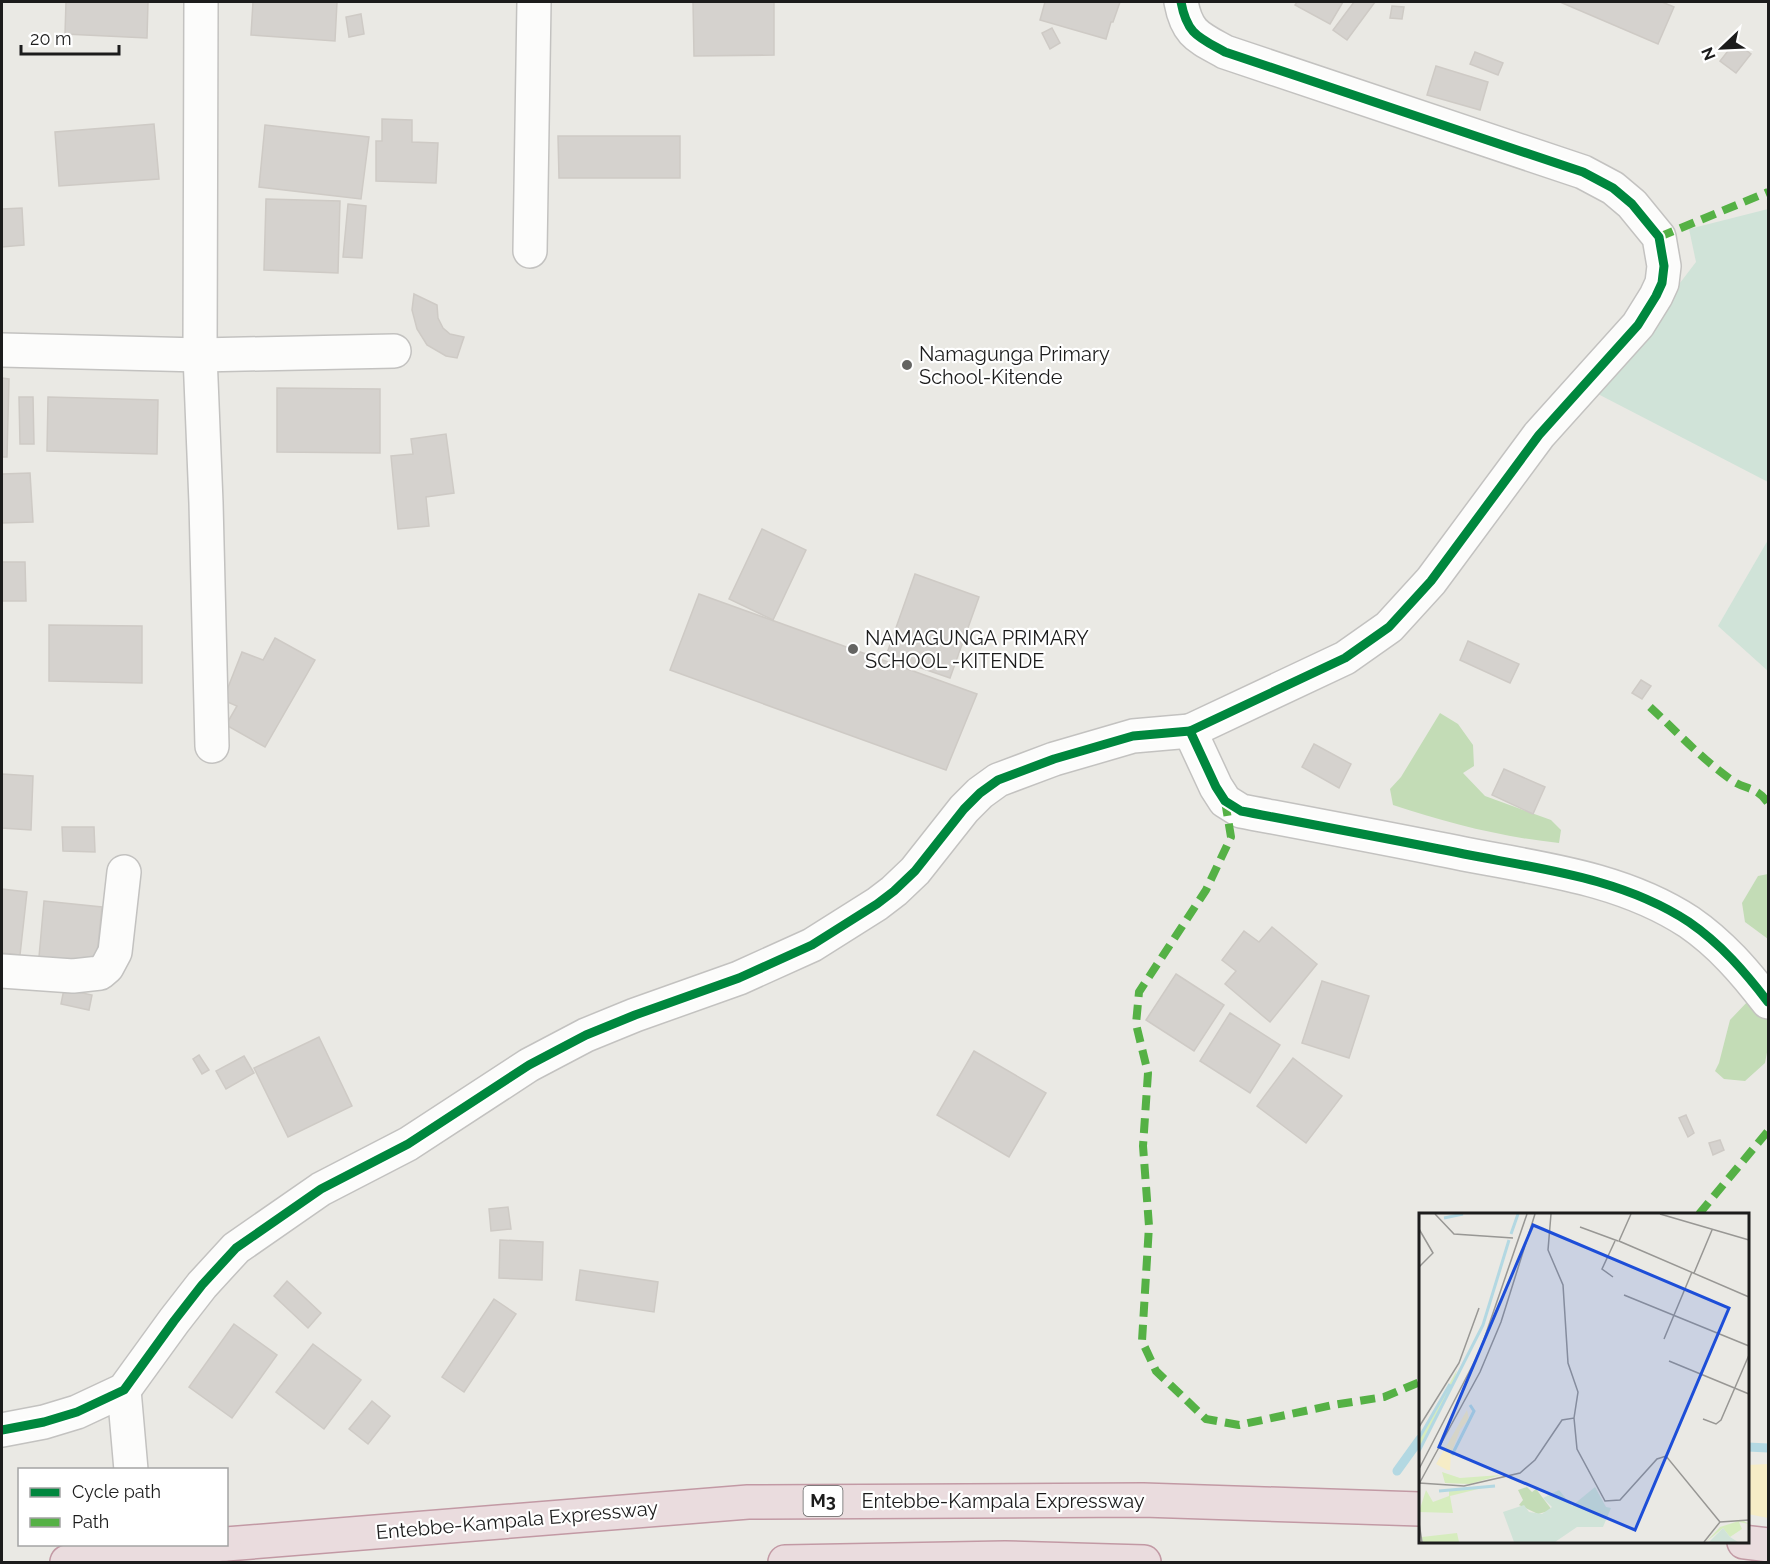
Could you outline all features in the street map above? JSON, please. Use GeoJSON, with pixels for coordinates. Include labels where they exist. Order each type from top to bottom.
{"type":"FeatureCollection","features":[{"type":"Feature","properties":{"kind":"highway","name":"Entebbe-Kampala Expressway"},"geometry":{"type":"LineString","coordinates":[[228,1544],[748,1502],[1143,1500],[1419,1509]]}},
{"type":"Feature","properties":{"kind":"highway"},"geometry":{"type":"LineString","coordinates":[[1749,1543],[1768,1545]]}},
{"type":"Feature","properties":{"kind":"highway","name":"Entebbe-Kampala Expressway"},"geometry":{"type":"LineString","coordinates":[[67,1563],[139,1551],[200,1546]]}},
{"type":"Feature","properties":{"kind":"highway"},"geometry":{"type":"LineString","coordinates":[[785,1563],[1005,1558],[1144,1563]]}},
{"type":"Feature","properties":{"kind":"street"},"geometry":{"type":"LineString","coordinates":[[201,2],[200,355],[212,746]]}},
{"type":"Feature","properties":{"kind":"street"},"geometry":{"type":"LineString","coordinates":[[530,252],[534,2]]}},
{"type":"Feature","properties":{"kind":"street"},"geometry":{"type":"LineString","coordinates":[[2,1430],[44,1422],[77,1412],[124,1390],[202,1285],[236,1248],[321,1189],[408,1144],[529,1065],[586,1035],[634,1015],[739,978],[812,945],[835,931],[894,891],[915,871],[964,808],[999,780],[1054,759],[1133,736],[1190,730],[1345,658],[1389,627],[1431,581],[1539,435],[1638,326],[1662,283],[1664,266],[1659,237],[1632,204],[1613,188],[1583,172],[1225,52],[1198,37],[1190,27],[1181,2]]}},
{"type":"Feature","properties":{"kind":"street"},"geometry":{"type":"LineString","coordinates":[[2,350],[200,355],[394,351]]}},
{"type":"Feature","properties":{"kind":"street"},"geometry":{"type":"LineString","coordinates":[[1190,730],[1216,787],[1225,801],[1241,811],[1581,876],[1647,899],[1687,921],[1716,942],[1768,1002]]}},
{"type":"Feature","properties":{"kind":"street"},"geometry":{"type":"LineString","coordinates":[[2,971],[73,976],[100,973],[107,967],[115,952],[124,872]]}},
{"type":"Feature","properties":{"kind":"street"},"geometry":{"type":"LineString","coordinates":[[124,1390],[131,1468]]}},
{"type":"Feature","properties":{"kind":"green space"},"geometry":{"type":"Polygon","coordinates":[[[1768,209],[1768,482],[1596,393],[1696,262],[1689,229],[1768,209]]]}},
{"type":"Feature","properties":{"kind":"green space"},"geometry":{"type":"Polygon","coordinates":[[[1768,540],[1768,671],[1718,626],[1768,540]]]}},
{"type":"Feature","properties":{"kind":"green space"},"geometry":{"type":"Polygon","coordinates":[[[1440,713],[1458,724],[1473,745],[1474,766],[1463,773],[1485,796],[1551,820],[1561,830],[1559,843],[1475,828],[1393,805],[1390,789],[1401,777],[1440,713]]]}},
{"type":"Feature","properties":{"kind":"green space"},"geometry":{"type":"Polygon","coordinates":[[[1768,874],[1768,939],[1745,922],[1742,903],[1758,876],[1768,874]]]}},
{"type":"Feature","properties":{"kind":"green space"},"geometry":{"type":"Polygon","coordinates":[[[1750,999],[1768,1007],[1768,1047],[1765,1063],[1745,1081],[1724,1079],[1715,1071],[1730,1020],[1750,999]]]}},
{"type":"Feature","properties":{"kind":"sand"},"geometry":{"type":"Polygon","coordinates":[[[1768,1464],[1768,1518],[1749,1514],[1749,1465],[1768,1464]]]}},
{"type":"Feature","properties":{"kind":"building"},"geometry":{"type":"Polygon","coordinates":[[[66,2],[148,2],[147,38],[65,34],[66,2]]]}},
{"type":"Feature","properties":{"kind":"building"},"geometry":{"type":"Polygon","coordinates":[[[253,2],[337,2],[335,41],[251,35],[253,2]]]}},
{"type":"Feature","properties":{"kind":"building"},"geometry":{"type":"Polygon","coordinates":[[[693,2],[774,2],[774,55],[694,56],[693,2]]]}},
{"type":"Feature","properties":{"kind":"building"},"geometry":{"type":"Polygon","coordinates":[[[1045,2],[1120,2],[1106,39],[1040,20],[1045,2]]]}},
{"type":"Feature","properties":{"kind":"building"},"geometry":{"type":"Polygon","coordinates":[[[1297,2],[1343,2],[1330,24],[1295,5],[1297,2]]]}},
{"type":"Feature","properties":{"kind":"building"},"geometry":{"type":"Polygon","coordinates":[[[1354,2],[1375,2],[1347,40],[1333,30],[1354,2]]]}},
{"type":"Feature","properties":{"kind":"building"},"geometry":{"type":"Polygon","coordinates":[[[1560,2],[1662,2],[1674,7],[1658,44],[1560,2]]]}},
{"type":"Feature","properties":{"kind":"building"},"geometry":{"type":"Polygon","coordinates":[[[1392,6],[1404,7],[1402,19],[1390,18],[1392,6]]]}},
{"type":"Feature","properties":{"kind":"building"},"geometry":{"type":"Polygon","coordinates":[[[361,14],[364,34],[349,37],[346,17],[361,14]]]}},
{"type":"Feature","properties":{"kind":"building"},"geometry":{"type":"Polygon","coordinates":[[[1052,28],[1060,43],[1050,49],[1042,33],[1052,28]]]}},
{"type":"Feature","properties":{"kind":"building"},"geometry":{"type":"Polygon","coordinates":[[[1735,42],[1751,54],[1736,73],[1720,61],[1735,42]]]}},
{"type":"Feature","properties":{"kind":"building"},"geometry":{"type":"Polygon","coordinates":[[[1475,52],[1503,63],[1498,75],[1470,64],[1475,52]]]}},
{"type":"Feature","properties":{"kind":"building"},"geometry":{"type":"Polygon","coordinates":[[[1436,66],[1488,82],[1480,110],[1427,95],[1436,66]]]}},
{"type":"Feature","properties":{"kind":"building"},"geometry":{"type":"Polygon","coordinates":[[[382,119],[412,120],[412,142],[438,143],[436,183],[376,181],[376,141],[382,141],[382,119]]]}},
{"type":"Feature","properties":{"kind":"building"},"geometry":{"type":"Polygon","coordinates":[[[154,124],[159,179],[59,186],[55,132],[154,124]]]}},
{"type":"Feature","properties":{"kind":"building"},"geometry":{"type":"Polygon","coordinates":[[[265,125],[369,137],[361,199],[259,187],[265,125]]]}},
{"type":"Feature","properties":{"kind":"building"},"geometry":{"type":"Polygon","coordinates":[[[558,136],[680,136],[680,178],[559,178],[558,136]]]}},
{"type":"Feature","properties":{"kind":"building"},"geometry":{"type":"Polygon","coordinates":[[[266,199],[340,201],[338,273],[264,270],[266,199]]]}},
{"type":"Feature","properties":{"kind":"building"},"geometry":{"type":"Polygon","coordinates":[[[348,204],[366,206],[362,258],[343,257],[348,204]]]}},
{"type":"Feature","properties":{"kind":"building"},"geometry":{"type":"Polygon","coordinates":[[[22,208],[24,245],[2,247],[2,209],[22,208]]]}},
{"type":"Feature","properties":{"kind":"building"},"geometry":{"type":"Polygon","coordinates":[[[414,294],[437,305],[438,318],[443,328],[450,334],[464,337],[457,358],[446,356],[427,345],[417,329],[412,310],[414,294]]]}},
{"type":"Feature","properties":{"kind":"building"},"geometry":{"type":"Polygon","coordinates":[[[2,378],[9,379],[7,457],[2,457],[2,378]]]}},
{"type":"Feature","properties":{"kind":"building"},"geometry":{"type":"Polygon","coordinates":[[[277,388],[380,389],[380,453],[277,452],[277,388]]]}},
{"type":"Feature","properties":{"kind":"building"},"geometry":{"type":"Polygon","coordinates":[[[19,397],[33,397],[34,444],[20,444],[19,397]]]}},
{"type":"Feature","properties":{"kind":"building"},"geometry":{"type":"Polygon","coordinates":[[[48,397],[158,400],[157,454],[47,451],[48,397]]]}},
{"type":"Feature","properties":{"kind":"building"},"geometry":{"type":"Polygon","coordinates":[[[446,434],[454,493],[426,497],[429,526],[398,529],[391,456],[413,454],[411,439],[446,434]]]}},
{"type":"Feature","properties":{"kind":"building"},"geometry":{"type":"Polygon","coordinates":[[[30,473],[33,522],[2,523],[2,474],[30,473]]]}},
{"type":"Feature","properties":{"kind":"building"},"geometry":{"type":"Polygon","coordinates":[[[762,529],[806,550],[773,620],[729,599],[762,529]]]}},
{"type":"Feature","properties":{"kind":"building"},"geometry":{"type":"Polygon","coordinates":[[[2,562],[25,562],[26,601],[2,601],[2,562]]]}},
{"type":"Feature","properties":{"kind":"building"},"geometry":{"type":"Polygon","coordinates":[[[915,574],[979,597],[950,678],[886,656],[915,574]]]}},
{"type":"Feature","properties":{"kind":"building"},"geometry":{"type":"Polygon","coordinates":[[[699,594],[977,694],[946,770],[670,670],[699,594]]]}},
{"type":"Feature","properties":{"kind":"building"},"geometry":{"type":"Polygon","coordinates":[[[49,625],[142,626],[142,683],[49,681],[49,625]]]}},
{"type":"Feature","properties":{"kind":"building"},"geometry":{"type":"Polygon","coordinates":[[[275,638],[315,660],[265,747],[226,725],[237,706],[223,700],[242,652],[263,660],[275,638]]]}},
{"type":"Feature","properties":{"kind":"building"},"geometry":{"type":"Polygon","coordinates":[[[1468,641],[1519,664],[1510,683],[1460,660],[1468,641]]]}},
{"type":"Feature","properties":{"kind":"building"},"geometry":{"type":"Polygon","coordinates":[[[1641,680],[1651,686],[1642,699],[1632,693],[1641,680]]]}},
{"type":"Feature","properties":{"kind":"building"},"geometry":{"type":"Polygon","coordinates":[[[1314,744],[1351,764],[1339,788],[1302,767],[1314,744]]]}},
{"type":"Feature","properties":{"kind":"building"},"geometry":{"type":"Polygon","coordinates":[[[1504,769],[1545,787],[1533,814],[1492,795],[1504,769]]]}},
{"type":"Feature","properties":{"kind":"building"},"geometry":{"type":"Polygon","coordinates":[[[2,774],[33,776],[31,830],[2,828],[2,774]]]}},
{"type":"Feature","properties":{"kind":"building"},"geometry":{"type":"Polygon","coordinates":[[[62,827],[94,827],[95,852],[63,851],[62,827]]]}},
{"type":"Feature","properties":{"kind":"building"},"geometry":{"type":"Polygon","coordinates":[[[2,889],[27,892],[20,955],[2,953],[2,889]]]}},
{"type":"Feature","properties":{"kind":"building"},"geometry":{"type":"Polygon","coordinates":[[[44,901],[102,907],[96,964],[39,957],[44,901]]]}},
{"type":"Feature","properties":{"kind":"building"},"geometry":{"type":"Polygon","coordinates":[[[1272,927],[1317,964],[1270,1022],[1225,984],[1236,971],[1222,960],[1244,931],[1259,942],[1272,927]]]}},
{"type":"Feature","properties":{"kind":"building"},"geometry":{"type":"Polygon","coordinates":[[[1176,974],[1224,1005],[1194,1051],[1146,1020],[1176,974]]]}},
{"type":"Feature","properties":{"kind":"building"},"geometry":{"type":"Polygon","coordinates":[[[1322,981],[1369,996],[1349,1058],[1302,1043],[1322,981]]]}},
{"type":"Feature","properties":{"kind":"building"},"geometry":{"type":"Polygon","coordinates":[[[64,989],[92,995],[89,1010],[61,1004],[64,989]]]}},
{"type":"Feature","properties":{"kind":"building"},"geometry":{"type":"Polygon","coordinates":[[[1230,1013],[1280,1045],[1250,1093],[1200,1061],[1230,1013]]]}},
{"type":"Feature","properties":{"kind":"building"},"geometry":{"type":"Polygon","coordinates":[[[319,1037],[352,1106],[288,1137],[254,1068],[319,1037]]]}},
{"type":"Feature","properties":{"kind":"building"},"geometry":{"type":"Polygon","coordinates":[[[974,1051],[1046,1093],[1009,1157],[937,1115],[974,1051]]]}},
{"type":"Feature","properties":{"kind":"building"},"geometry":{"type":"Polygon","coordinates":[[[199,1055],[209,1070],[202,1074],[193,1059],[199,1055]]]}},
{"type":"Feature","properties":{"kind":"building"},"geometry":{"type":"Polygon","coordinates":[[[244,1056],[254,1073],[226,1089],[216,1071],[244,1056]]]}},
{"type":"Feature","properties":{"kind":"building"},"geometry":{"type":"Polygon","coordinates":[[[1293,1058],[1342,1096],[1306,1143],[1257,1106],[1293,1058]]]}},
{"type":"Feature","properties":{"kind":"building"},"geometry":{"type":"Polygon","coordinates":[[[1686,1115],[1694,1133],[1688,1137],[1679,1118],[1686,1115]]]}},
{"type":"Feature","properties":{"kind":"building"},"geometry":{"type":"Polygon","coordinates":[[[1720,1140],[1724,1150],[1713,1155],[1709,1143],[1720,1140]]]}},
{"type":"Feature","properties":{"kind":"building"},"geometry":{"type":"Polygon","coordinates":[[[508,1207],[511,1229],[491,1231],[489,1209],[508,1207]]]}},
{"type":"Feature","properties":{"kind":"building"},"geometry":{"type":"Polygon","coordinates":[[[500,1240],[543,1242],[542,1280],[499,1278],[500,1240]]]}},
{"type":"Feature","properties":{"kind":"building"},"geometry":{"type":"Polygon","coordinates":[[[580,1270],[658,1282],[654,1312],[576,1300],[580,1270]]]}},
{"type":"Feature","properties":{"kind":"building"},"geometry":{"type":"Polygon","coordinates":[[[287,1281],[321,1313],[308,1328],[274,1296],[287,1281]]]}},
{"type":"Feature","properties":{"kind":"building"},"geometry":{"type":"Polygon","coordinates":[[[494,1299],[516,1314],[464,1392],[442,1377],[494,1299]]]}},
{"type":"Feature","properties":{"kind":"building"},"geometry":{"type":"Polygon","coordinates":[[[234,1324],[277,1355],[232,1418],[189,1387],[234,1324]]]}},
{"type":"Feature","properties":{"kind":"building"},"geometry":{"type":"Polygon","coordinates":[[[313,1344],[361,1380],[324,1429],[276,1392],[313,1344]]]}},
{"type":"Feature","properties":{"kind":"building"},"geometry":{"type":"Polygon","coordinates":[[[372,1401],[390,1416],[368,1444],[349,1429],[372,1401]]]}},
{"type":"Feature","properties":{"kind":"waterway"},"geometry":{"type":"LineString","coordinates":[[1397,1471],[1419,1440]]}},
{"type":"Feature","properties":{"kind":"waterway"},"geometry":{"type":"LineString","coordinates":[[1749,1447],[1768,1448]]}},
{"type":"Feature","properties":{"kind":"marked path"},"geometry":{"type":"LineString","coordinates":[[1659,237],[1768,192]]}},
{"type":"Feature","properties":{"kind":"marked path"},"geometry":{"type":"LineString","coordinates":[[1650,707],[1719,771],[1735,782],[1755,791],[1768,803]]}},
{"type":"Feature","properties":{"kind":"marked path"},"geometry":{"type":"LineString","coordinates":[[1225,801],[1231,837],[1206,890],[1139,992],[1136,1024],[1148,1073],[1143,1146],[1149,1226],[1142,1341],[1156,1371],[1206,1419],[1239,1425],[1333,1405],[1384,1397],[1419,1382]]}},
{"type":"Feature","properties":{"kind":"marked path"},"geometry":{"type":"LineString","coordinates":[[1700,1213],[1768,1131]]}},
{"type":"Feature","properties":{"kind":"cycle path"},"geometry":{"type":"LineString","coordinates":[[1181,2],[1190,28],[1201,38],[1225,52],[1583,172],[1613,188],[1632,204],[1659,237],[1664,266],[1662,283],[1638,325],[1539,435],[1431,581],[1389,627],[1345,658],[1190,731],[1216,787],[1225,801],[1241,811],[1580,877],[1636,895],[1663,907],[1701,931],[1732,959],[1768,1002]]}},
{"type":"Feature","properties":{"kind":"cycle path"},"geometry":{"type":"LineString","coordinates":[[2,1430],[44,1422],[77,1412],[124,1390],[202,1285],[236,1248],[321,1189],[408,1144],[529,1065],[586,1035],[739,978],[812,945],[877,904],[915,871],[964,809],[998,780],[1054,759],[1133,736],[1190,731]]}},
{"type":"Feature","properties":{"kind":"place","name":"Namagunga Primary School-Kitende"},"geometry":{"type":"Point","coordinates":[907,365]}},
{"type":"Feature","properties":{"kind":"place","name":"NAMAGUNGA PRIMARY SCHOOL -KITENDE"},"geometry":{"type":"Point","coordinates":[853,649]}}]}
